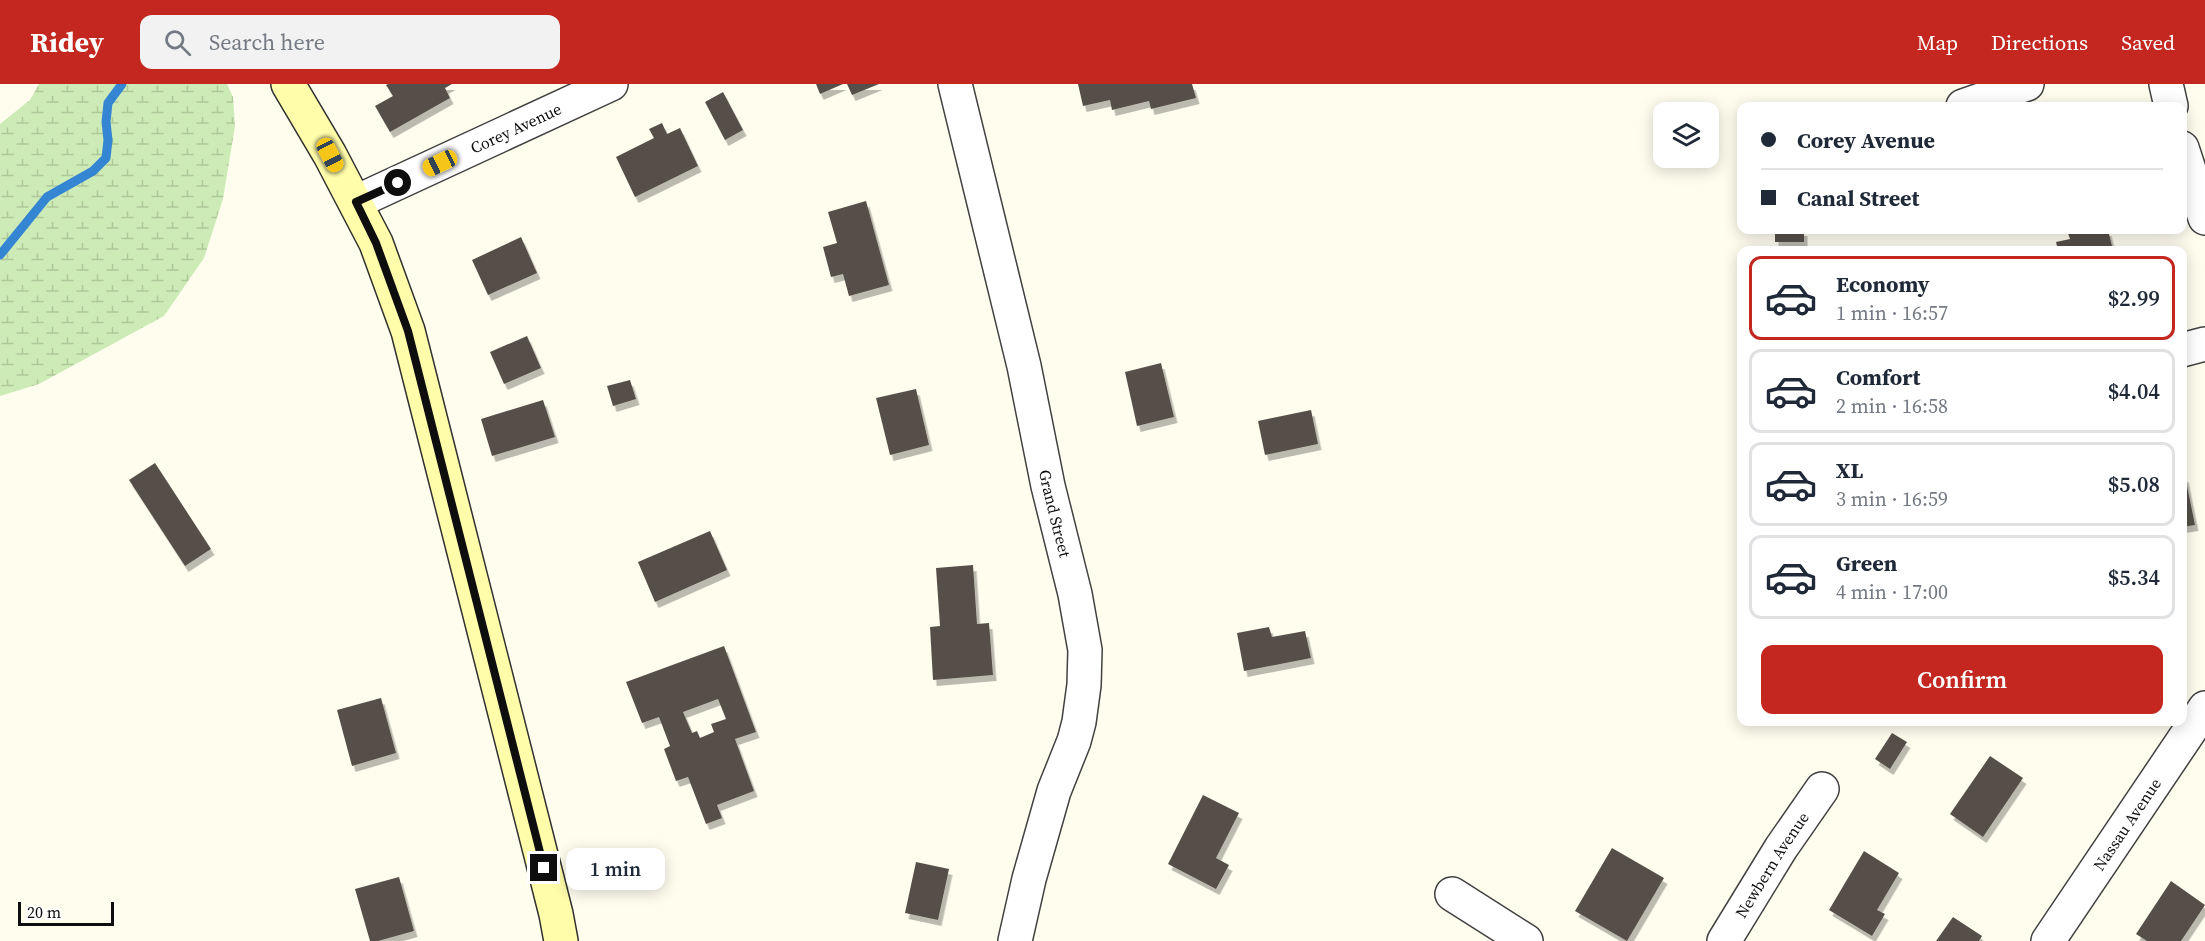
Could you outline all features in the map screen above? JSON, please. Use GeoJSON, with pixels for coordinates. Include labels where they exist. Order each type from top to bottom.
{"type":"FeatureCollection","features":[{"type":"Feature","properties":{"kind":"street"},"geometry":{"type":"LineString","coordinates":[[288,84],[356,202],[393,286],[423,383],[561,941]]}},
{"type":"Feature","properties":{"kind":"street","name":"Corey Avenue"},"geometry":{"type":"LineString","coordinates":[[356,202],[611,84]]}},
{"type":"Feature","properties":{"kind":"street","name":"Grand Street"},"geometry":{"type":"LineString","coordinates":[[955,84],[1024,366],[1048,486],[1075,594],[1085,650],[1084,685],[1079,722],[1054,791],[1029,879],[1015,941]]}},
{"type":"Feature","properties":{"kind":"street"},"geometry":{"type":"LineString","coordinates":[[1975,102],[2027,84]]}},
{"type":"Feature","properties":{"kind":"street"},"geometry":{"type":"LineString","coordinates":[[2166,84],[2170,102]]}},
{"type":"Feature","properties":{"kind":"street"},"geometry":{"type":"LineString","coordinates":[[2187,163],[2205,218]]}},
{"type":"Feature","properties":{"kind":"street"},"geometry":{"type":"LineString","coordinates":[[2187,349],[2205,344]]}},
{"type":"Feature","properties":{"kind":"street","name":"Nassau Avenue"},"geometry":{"type":"LineString","coordinates":[[2048,941],[2202,719]]}},
{"type":"Feature","properties":{"kind":"street","name":"Newbern Avenue"},"geometry":{"type":"LineString","coordinates":[[1724,941],[1781,848],[1822,789]]}},
{"type":"Feature","properties":{"kind":"street"},"geometry":{"type":"LineString","coordinates":[[1452,894],[1526,941]]}},
{"type":"Feature","properties":{"kind":"green space"},"geometry":{"type":"Polygon","coordinates":[[[39,84],[227,84],[233,97],[235,126],[223,199],[204,258],[164,316],[39,384],[0,396],[0,124],[30,100],[39,84]]]}},
{"type":"Feature","properties":{"kind":"building"},"geometry":{"type":"Polygon","coordinates":[[[452,84],[445,88],[450,98],[390,132],[375,106],[393,96],[386,85],[452,84]]]}},
{"type":"Feature","properties":{"kind":"building"},"geometry":{"type":"Polygon","coordinates":[[[816,84],[843,84],[820,94],[816,84]]]}},
{"type":"Feature","properties":{"kind":"building"},"geometry":{"type":"Polygon","coordinates":[[[847,84],[879,84],[852,95],[847,84]]]}},
{"type":"Feature","properties":{"kind":"building"},"geometry":{"type":"Polygon","coordinates":[[[1078,84],[1192,84],[1196,98],[1151,109],[1149,101],[1112,110],[1110,100],[1083,106],[1078,84]]]}},
{"type":"Feature","properties":{"kind":"building"},"geometry":{"type":"Polygon","coordinates":[[[723,92],[743,130],[725,140],[705,102],[723,92]]]}},
{"type":"Feature","properties":{"kind":"building"},"geometry":{"type":"Polygon","coordinates":[[[662,123],[667,134],[680,128],[698,166],[635,197],[616,157],[654,138],[649,129],[662,123]]]}},
{"type":"Feature","properties":{"kind":"building"},"geometry":{"type":"Polygon","coordinates":[[[866,201],[889,285],[849,296],[843,274],[831,277],[823,247],[837,243],[828,212],[866,201]]]}},
{"type":"Feature","properties":{"kind":"building"},"geometry":{"type":"Polygon","coordinates":[[[1775,234],[1804,234],[1804,242],[1775,242],[1775,234]]]}},
{"type":"Feature","properties":{"kind":"building"},"geometry":{"type":"Polygon","coordinates":[[[2068,234],[2109,234],[2112,246],[2057,246],[2056,242],[2070,239],[2068,234]]]}},
{"type":"Feature","properties":{"kind":"building"},"geometry":{"type":"Polygon","coordinates":[[[521,237],[537,273],[488,295],[472,260],[521,237]]]}},
{"type":"Feature","properties":{"kind":"building"},"geometry":{"type":"Polygon","coordinates":[[[527,336],[541,368],[504,384],[490,352],[527,336]]]}},
{"type":"Feature","properties":{"kind":"building"},"geometry":{"type":"Polygon","coordinates":[[[1161,363],[1174,417],[1137,426],[1125,372],[1161,363]]]}},
{"type":"Feature","properties":{"kind":"building"},"geometry":{"type":"Polygon","coordinates":[[[630,380],[636,399],[613,406],[607,386],[630,380]]]}},
{"type":"Feature","properties":{"kind":"building"},"geometry":{"type":"Polygon","coordinates":[[[916,389],[929,445],[890,455],[876,398],[916,389]]]}},
{"type":"Feature","properties":{"kind":"building"},"geometry":{"type":"Polygon","coordinates":[[[543,400],[555,437],[492,456],[481,419],[543,400]]]}},
{"type":"Feature","properties":{"kind":"building"},"geometry":{"type":"Polygon","coordinates":[[[1311,410],[1318,444],[1265,455],[1258,421],[1311,410]]]}},
{"type":"Feature","properties":{"kind":"building"},"geometry":{"type":"Polygon","coordinates":[[[155,463],[211,549],[185,566],[129,480],[155,463]]]}},
{"type":"Feature","properties":{"kind":"building"},"geometry":{"type":"Polygon","coordinates":[[[2187,486],[2195,525],[2187,526],[2187,486]]]}},
{"type":"Feature","properties":{"kind":"building"},"geometry":{"type":"Polygon","coordinates":[[[710,531],[727,570],[655,602],[638,562],[710,531]]]}},
{"type":"Feature","properties":{"kind":"building"},"geometry":{"type":"Polygon","coordinates":[[[973,565],[977,624],[989,623],[993,675],[933,680],[930,627],[940,626],[936,568],[973,565]]]}},
{"type":"Feature","properties":{"kind":"building"},"geometry":{"type":"Polygon","coordinates":[[[1269,627],[1272,637],[1305,631],[1311,658],[1244,671],[1237,633],[1269,627]]]}},
{"type":"Feature","properties":{"kind":"building"},"geometry":{"type":"Polygon","coordinates":[[[724,646],[756,732],[735,739],[754,791],[717,805],[722,818],[706,824],[688,777],[676,781],[664,749],[670,746],[659,717],[642,723],[626,682],[724,646]],[[718,699],[683,712],[692,733],[697,731],[700,738],[714,732],[711,724],[726,719],[718,699]]]}},
{"type":"Feature","properties":{"kind":"building"},"geometry":{"type":"Polygon","coordinates":[[[381,698],[396,753],[352,766],[337,710],[381,698]]]}},
{"type":"Feature","properties":{"kind":"building"},"geometry":{"type":"Polygon","coordinates":[[[1892,733],[1907,742],[1890,769],[1875,759],[1892,733]]]}},
{"type":"Feature","properties":{"kind":"building"},"geometry":{"type":"Polygon","coordinates":[[[1990,756],[2023,778],[1983,837],[1950,814],[1990,756]]]}},
{"type":"Feature","properties":{"kind":"building"},"geometry":{"type":"Polygon","coordinates":[[[1203,795],[1239,813],[1216,858],[1229,865],[1216,889],[1168,864],[1203,795]]]}},
{"type":"Feature","properties":{"kind":"building"},"geometry":{"type":"Polygon","coordinates":[[[1612,848],[1664,878],[1627,941],[1575,911],[1612,848]]]}},
{"type":"Feature","properties":{"kind":"building"},"geometry":{"type":"Polygon","coordinates":[[[1864,851],[1899,873],[1877,910],[1885,914],[1872,936],[1829,910],[1864,851]]]}},
{"type":"Feature","properties":{"kind":"building"},"geometry":{"type":"Polygon","coordinates":[[[916,862],[949,869],[938,920],[905,913],[916,862]]]}},
{"type":"Feature","properties":{"kind":"building"},"geometry":{"type":"Polygon","coordinates":[[[399,877],[414,931],[370,941],[355,889],[399,877]]]}},
{"type":"Feature","properties":{"kind":"building"},"geometry":{"type":"Polygon","coordinates":[[[2171,881],[2205,905],[2181,941],[2147,941],[2136,934],[2171,881]]]}},
{"type":"Feature","properties":{"kind":"building"},"geometry":{"type":"Polygon","coordinates":[[[1953,917],[1982,936],[1979,941],[1936,941],[1953,917]]]}},
{"type":"Feature","properties":{"kind":"waterway"},"geometry":{"type":"LineString","coordinates":[[0,255],[47,197],[93,171],[106,158],[108,103],[122,84]]}},
{"type":"Feature","properties":{"kind":"route"},"geometry":{"type":"LineString","coordinates":[[398,183],[356,202],[393,286],[423,383],[544,868]]}}]}
